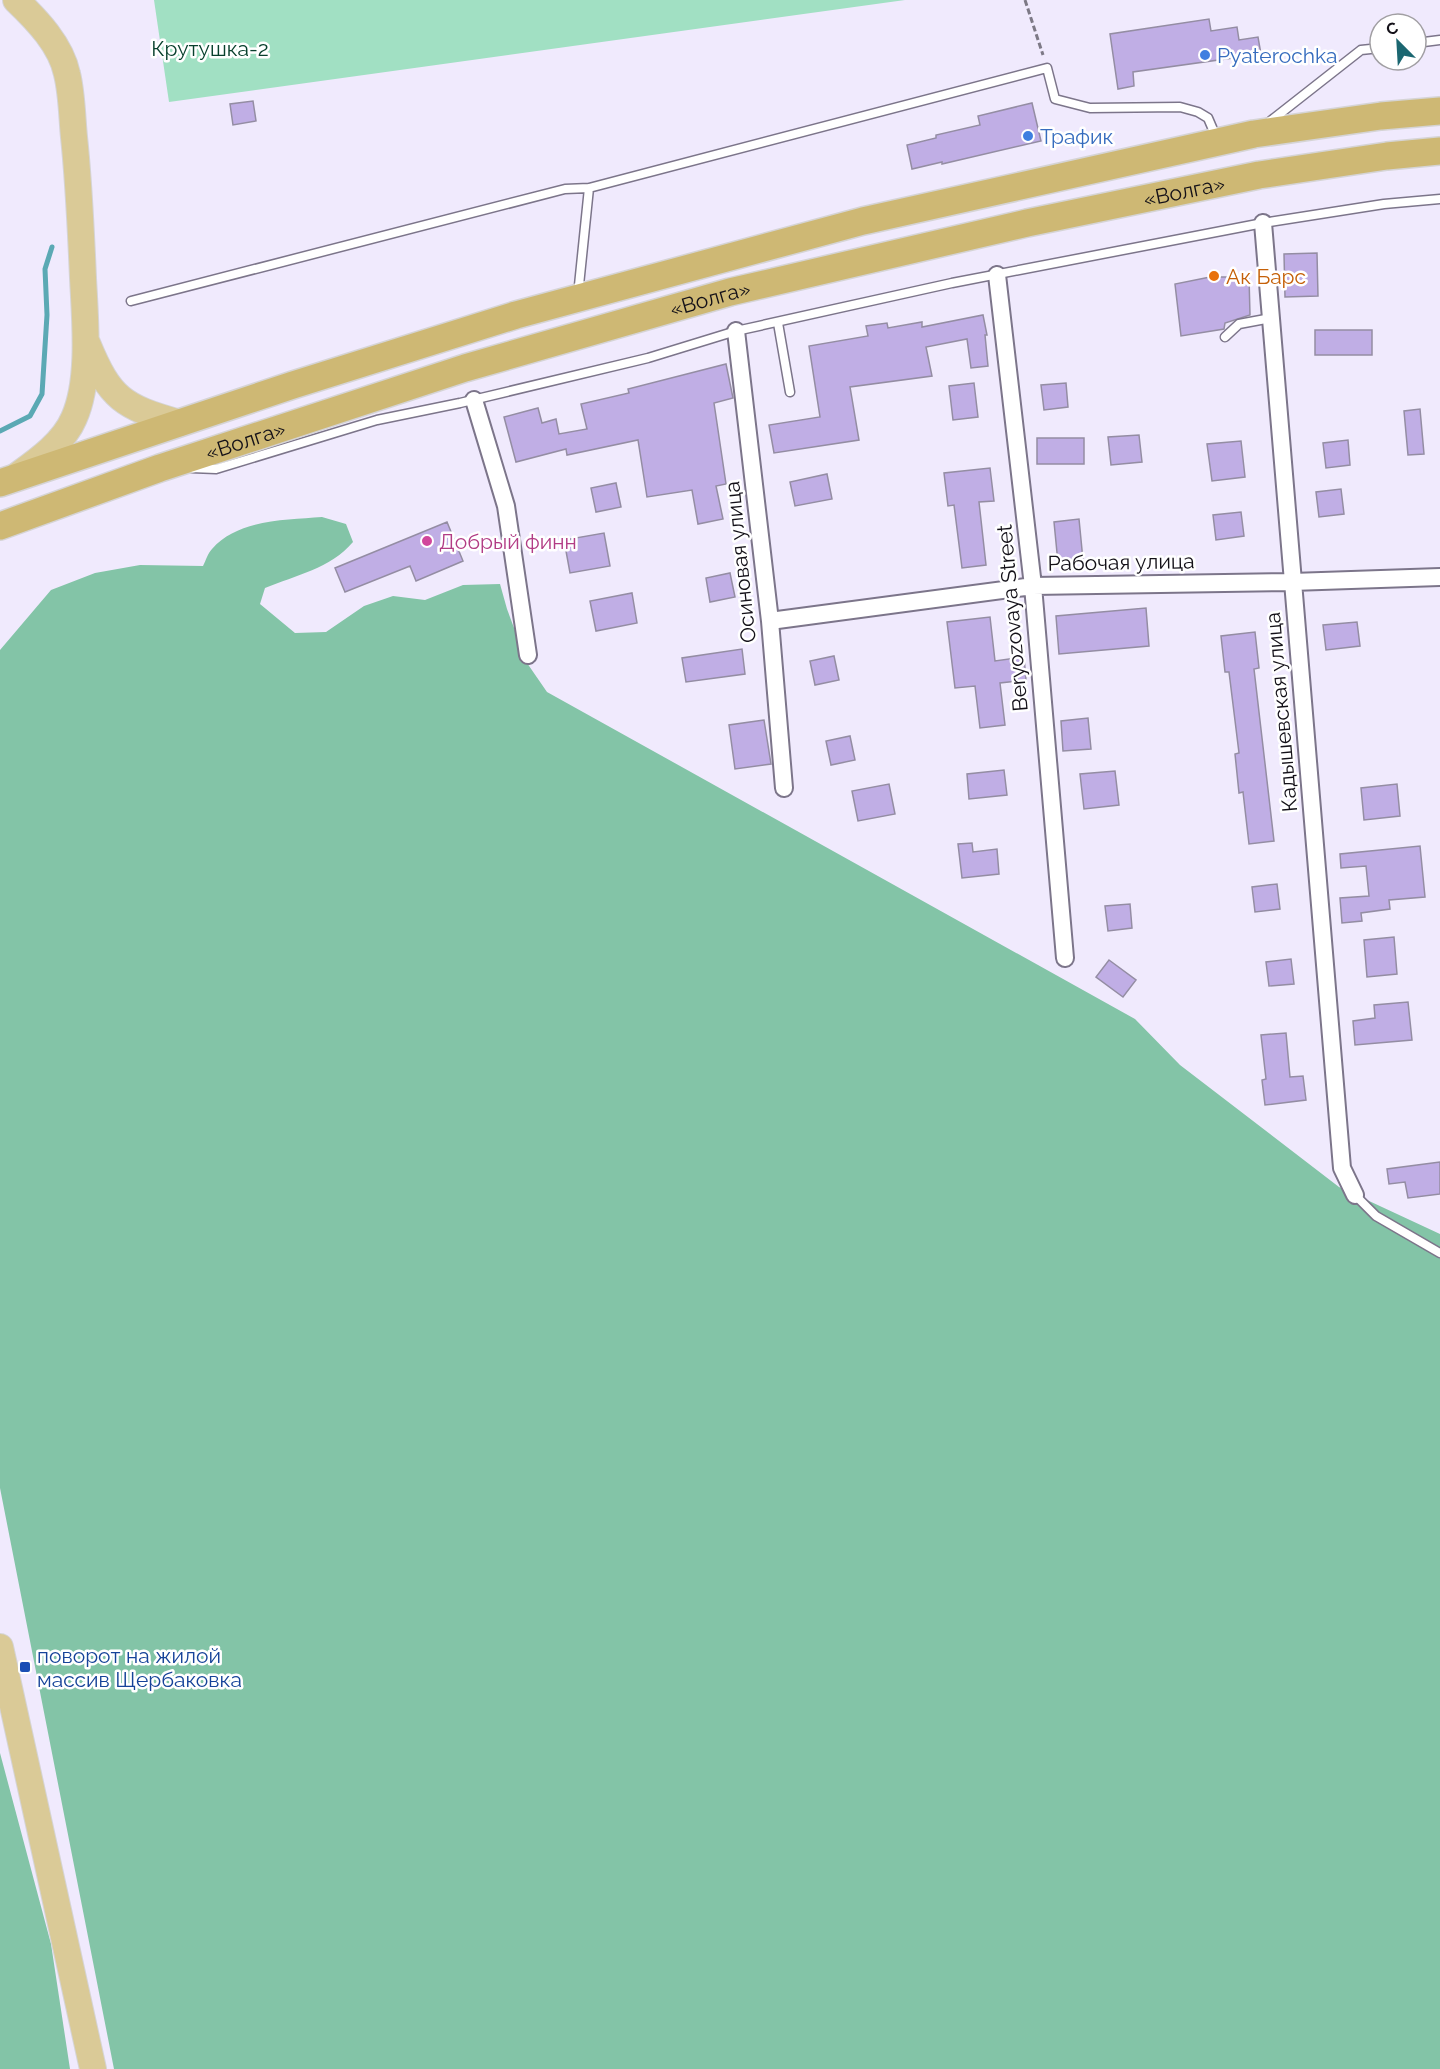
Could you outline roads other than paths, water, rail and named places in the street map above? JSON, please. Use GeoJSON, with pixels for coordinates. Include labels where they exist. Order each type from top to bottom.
{"type":"FeatureCollection","features":[{"type":"Feature","properties":{"kind":"highway","name":"«Волга»"},"geometry":{"type":"LineString","coordinates":[[7,481],[495,321],[863,221],[1254,134],[1381,116],[1440,111]]}},
{"type":"Feature","properties":{"kind":"highway","name":"«Волга»"},"geometry":{"type":"LineString","coordinates":[[0,526],[160,468],[465,368],[730,292],[1027,223],[1259,175],[1387,156],[1440,151]]}},
{"type":"Feature","properties":{"kind":"main road"},"geometry":{"type":"LineString","coordinates":[[7,481],[50,450],[71,425],[81,396],[86,340],[79,183],[67,73],[53,42],[32,14],[16,0]]}},
{"type":"Feature","properties":{"kind":"main road"},"geometry":{"type":"LineString","coordinates":[[86,340],[100,374],[114,393],[131,406],[153,416],[180,423]]}},
{"type":"Feature","properties":{"kind":"main road"},"geometry":{"type":"LineString","coordinates":[[0,1647],[93,2069]]}},
{"type":"Feature","properties":{"kind":"street","name":"Кадышевская улица"},"geometry":{"type":"LineString","coordinates":[[1263,223],[1342,1168],[1355,1195]]}},
{"type":"Feature","properties":{"kind":"street","name":"Beryozovaya Street"},"geometry":{"type":"LineString","coordinates":[[998,275],[1033,586],[1065,958]]}},
{"type":"Feature","properties":{"kind":"street","name":"Осиновая улица"},"geometry":{"type":"LineString","coordinates":[[736,331],[770,621],[784,788]]}},
{"type":"Feature","properties":{"kind":"street"},"geometry":{"type":"LineString","coordinates":[[474,400],[506,506],[528,655]]}},
{"type":"Feature","properties":{"kind":"street","name":"Рабочая улица"},"geometry":{"type":"LineString","coordinates":[[770,621],[1033,586],[1440,577]]}},
{"type":"Feature","properties":{"kind":"lane"},"geometry":{"type":"LineString","coordinates":[[1254,134],[1361,50],[1368,49]]}},
{"type":"Feature","properties":{"kind":"lane"},"geometry":{"type":"LineString","coordinates":[[131,301],[565,189],[589,188],[1047,68],[1055,99],[1090,108],[1180,107],[1198,112],[1208,118],[1218,141]]}},
{"type":"Feature","properties":{"kind":"lane"},"geometry":{"type":"LineString","coordinates":[[578,298],[589,188]]}},
{"type":"Feature","properties":{"kind":"lane"},"geometry":{"type":"LineString","coordinates":[[160,468],[216,469],[377,420],[474,400],[648,358],[736,331],[998,275],[1263,223],[1384,204],[1440,199]]}},
{"type":"Feature","properties":{"kind":"lane"},"geometry":{"type":"LineString","coordinates":[[1225,338],[1239,324],[1271,318]]}},
{"type":"Feature","properties":{"kind":"lane"},"geometry":{"type":"LineString","coordinates":[[778,323],[790,392]]}},
{"type":"Feature","properties":{"kind":"lane"},"geometry":{"type":"LineString","coordinates":[[1355,1195],[1376,1216],[1440,1252]]}},
{"type":"Feature","properties":{"kind":"waterway"},"geometry":{"type":"LineString","coordinates":[[0,431],[30,416],[42,394],[47,315],[45,269],[52,247]]}},
{"type":"Feature","properties":{"kind":"place","name":"Pyaterochka"},"geometry":{"type":"Point","coordinates":[1205,55]}},
{"type":"Feature","properties":{"kind":"place","name":"Трафик"},"geometry":{"type":"Point","coordinates":[1028,136]}},
{"type":"Feature","properties":{"kind":"place","name":"Ак Барс"},"geometry":{"type":"Point","coordinates":[1214,276]}},
{"type":"Feature","properties":{"kind":"place","name":"Добрый финн"},"geometry":{"type":"Point","coordinates":[427,541]}},
{"type":"Feature","properties":{"kind":"place","name":"поворот на жилой массив Щербаковка"},"geometry":{"type":"Point","coordinates":[25,1667]}},
{"type":"Feature","properties":{"kind":"park label","name":"Крутушка-2"},"geometry":{"type":"Point","coordinates":[210,48]}}]}
